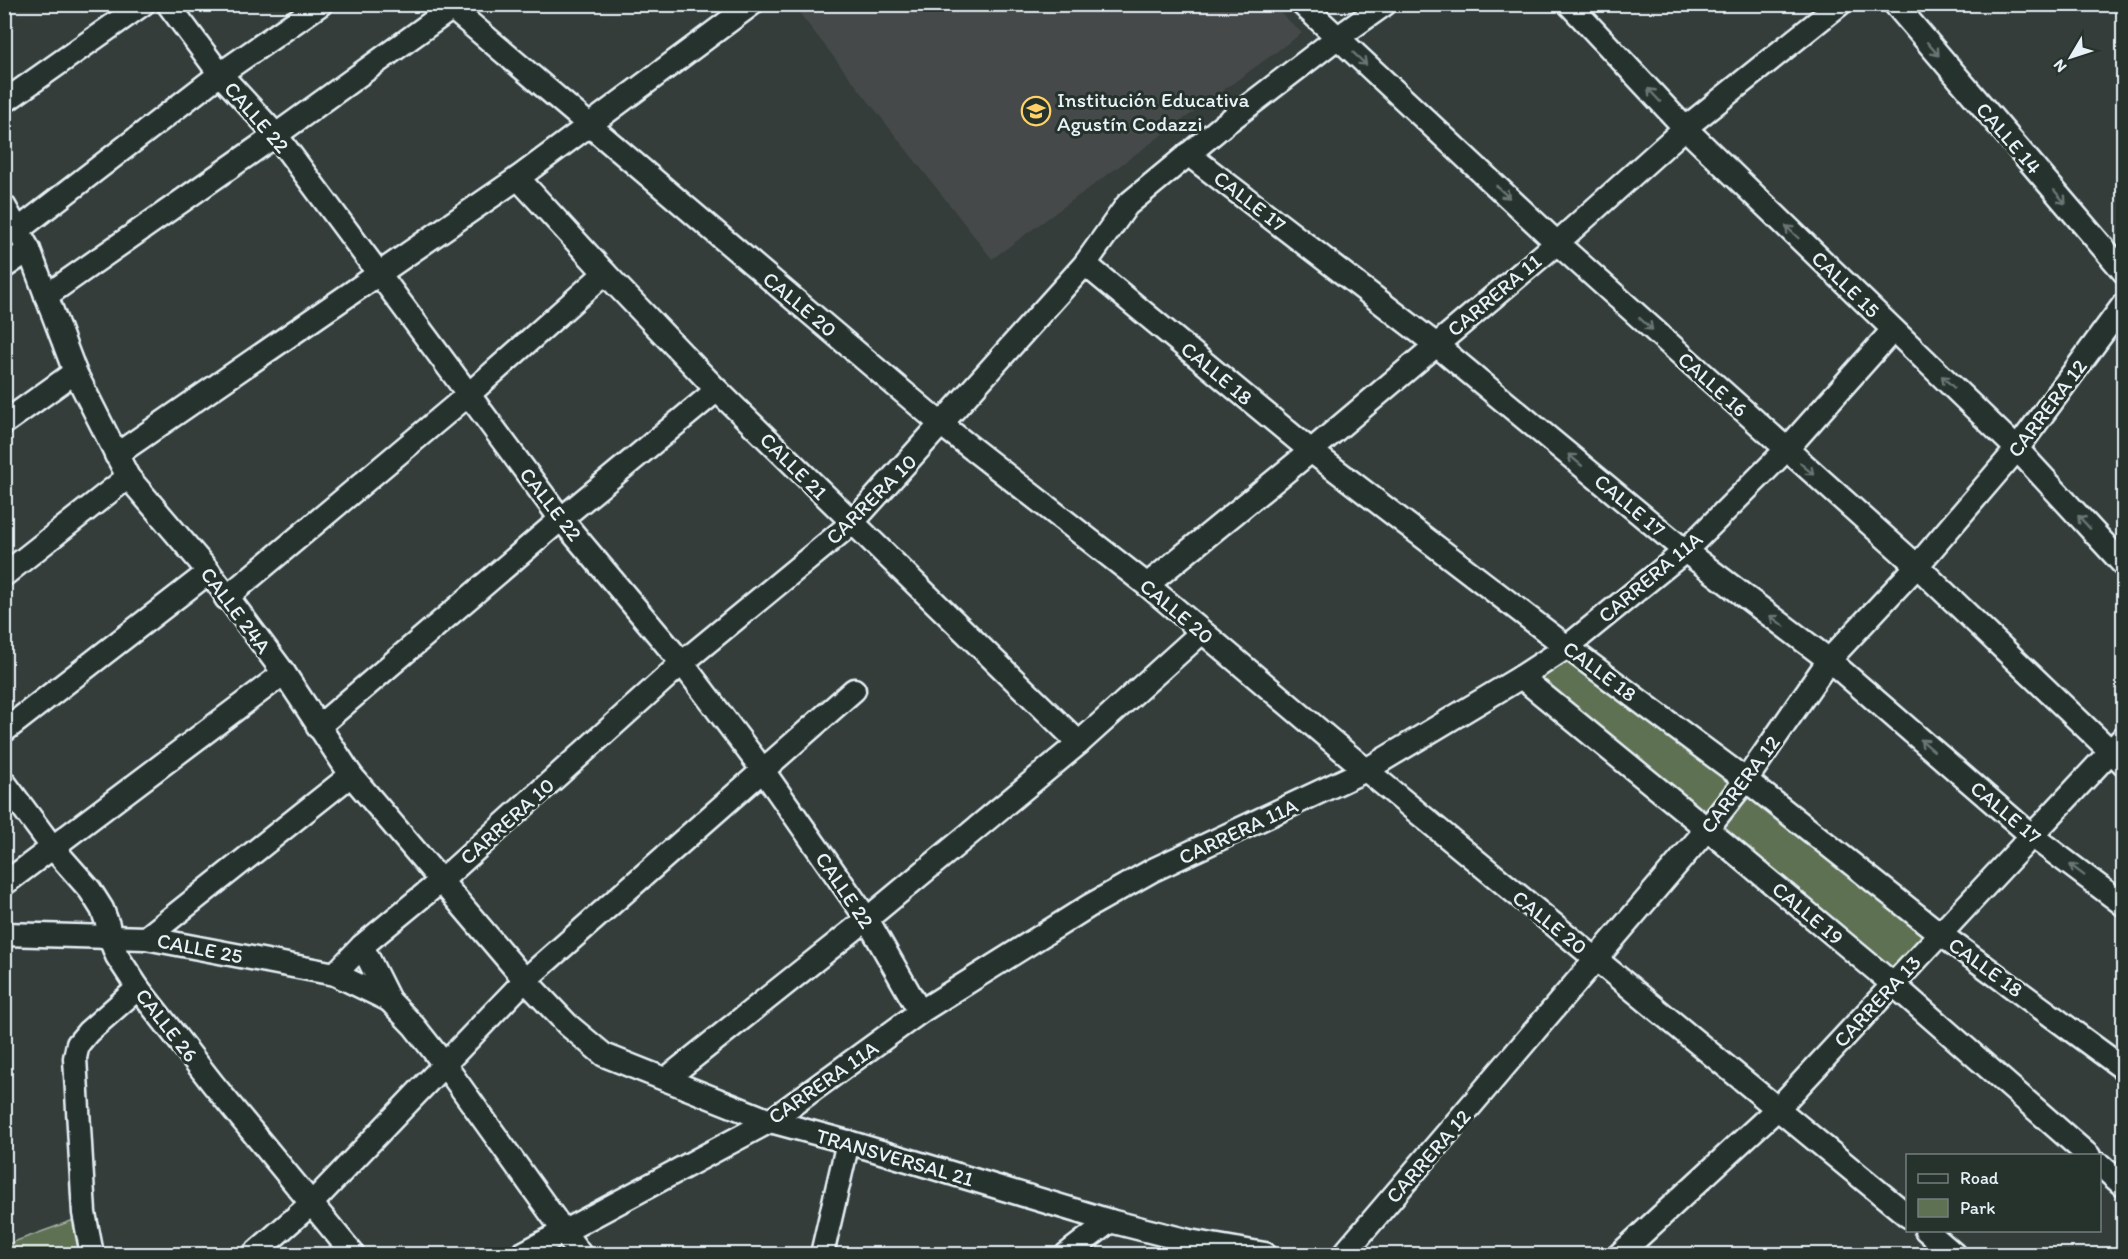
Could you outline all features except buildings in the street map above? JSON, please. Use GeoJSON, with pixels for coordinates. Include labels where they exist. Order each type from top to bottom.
{"type":"FeatureCollection","features":[{"type":"Feature","properties":{"kind":"street"},"geometry":{"type":"LineString","coordinates":[[4,102],[143,4]]}},
{"type":"Feature","properties":{"kind":"street","name":"CALLE 22"},"geometry":{"type":"LineString","coordinates":[[168,4],[220,74],[276,135],[561,519],[682,663],[762,769],[867,920],[920,1012]]}},
{"type":"Feature","properties":{"kind":"street"},"geometry":{"type":"LineString","coordinates":[[4,267],[23,240],[220,74],[321,4]]}},
{"type":"Feature","properties":{"kind":"street"},"geometry":{"type":"LineString","coordinates":[[116,455],[519,178],[752,4]]}},
{"type":"Feature","properties":{"kind":"street","name":"CALLE 16"},"geometry":{"type":"LineString","coordinates":[[1302,4],[1557,243],[2119,751]]}},
{"type":"Feature","properties":{"kind":"street","name":"CARRERA 10"},"geometry":{"type":"LineString","coordinates":[[334,974],[362,946],[442,880],[682,663],[852,523],[1085,264],[1127,205],[1188,154],[1384,4]]}},
{"type":"Feature","properties":{"kind":"street","name":"CALLE 15"},"geometry":{"type":"LineString","coordinates":[[1569,4],[1685,128],[2017,449],[2124,565]]}},
{"type":"Feature","properties":{"kind":"street","name":"CARRERA 11"},"geometry":{"type":"LineString","coordinates":[[1147,585],[1311,451],[1557,243],[1685,128],[1840,4]]}},
{"type":"Feature","properties":{"kind":"street","name":"CALLE 14"},"geometry":{"type":"LineString","coordinates":[[1895,4],[2124,272]]}},
{"type":"Feature","properties":{"kind":"street"},"geometry":{"type":"LineString","coordinates":[[46,296],[276,135],[450,6]]}},
{"type":"Feature","properties":{"kind":"street","name":"CALLE 20"},"geometry":{"type":"LineString","coordinates":[[450,6],[942,424],[1147,585],[1366,770],[1906,1213]]}},
{"type":"Feature","properties":{"kind":"street","name":"CALLE 17"},"geometry":{"type":"LineString","coordinates":[[1188,154],[1436,344],[1685,551],[1829,660],[2032,836],[2124,905]]}},
{"type":"Feature","properties":{"kind":"street","name":"CALLE 21"},"geometry":{"type":"LineString","coordinates":[[519,178],[605,273],[717,390],[1079,743]]}},
{"type":"Feature","properties":{"kind":"street","name":"CALLE 24A"},"geometry":{"type":"LineString","coordinates":[[4,206],[23,240],[75,372],[128,477],[208,572],[284,673],[351,775],[525,980]]}},
{"type":"Feature","properties":{"kind":"street","name":"CALLE 18"},"geometry":{"type":"LineString","coordinates":[[1085,264],[1311,451],[1567,647],[1746,780],[1940,933],[2124,1069]]}},
{"type":"Feature","properties":{"kind":"street"},"geometry":{"type":"LineString","coordinates":[[226,598],[468,395],[605,273]]}},
{"type":"Feature","properties":{"kind":"street","name":"CARRERA 12"},"geometry":{"type":"LineString","coordinates":[[1344,1254],[1707,829],[1746,780],[1829,660],[1917,566],[2017,449],[2124,304]]}},
{"type":"Feature","properties":{"kind":"street","name":"CARRERA 11A"},"geometry":{"type":"LineString","coordinates":[[522,1254],[770,1121],[920,1012],[1089,906],[1153,870],[1366,770],[1567,647],[1685,551],[1786,450],[1893,330]]}},
{"type":"Feature","properties":{"kind":"street"},"geometry":{"type":"LineString","coordinates":[[4,423],[75,372]]}},
{"type":"Feature","properties":{"kind":"street"},"geometry":{"type":"LineString","coordinates":[[318,727],[561,519],[717,390]]}},
{"type":"Feature","properties":{"kind":"street"},"geometry":{"type":"LineString","coordinates":[[4,575],[128,477]]}},
{"type":"Feature","properties":{"kind":"street"},"geometry":{"type":"LineString","coordinates":[[4,731],[208,572]]}},
{"type":"Feature","properties":{"kind":"street"},"geometry":{"type":"LineString","coordinates":[[666,1079],[867,920],[1079,743],[1202,632]]}},
{"type":"Feature","properties":{"kind":"street"},"geometry":{"type":"LineString","coordinates":[[4,884],[284,673]]}},
{"type":"Feature","properties":{"kind":"street","name":"CALLE 19"},"geometry":{"type":"LineString","coordinates":[[1521,677],[1894,985],[2088,1154]]}},
{"type":"Feature","properties":{"kind":"street"},"geometry":{"type":"LineString","coordinates":[[254,1254],[312,1203],[525,980],[854,690]]}},
{"type":"Feature","properties":{"kind":"street","name":"CARRERA 13"},"geometry":{"type":"LineString","coordinates":[[1620,1254],[1778,1108],[2032,836],[2119,751]]}},
{"type":"Feature","properties":{"kind":"street"},"geometry":{"type":"LineString","coordinates":[[146,938],[351,775]]}},
{"type":"Feature","properties":{"kind":"street","name":"CALLE 26"},"geometry":{"type":"LineString","coordinates":[[4,782],[52,848],[90,890],[105,917],[117,956],[138,988],[213,1084],[353,1254]]}},
{"type":"Feature","properties":{"kind":"street","name":"CALLE 25"},"geometry":{"type":"LineString","coordinates":[[4,934],[146,938],[334,974],[389,1000]]}},
{"type":"Feature","properties":{"kind":"street","name":"CALLE 25"},"geometry":{"type":"LineString","coordinates":[[362,946],[389,1000],[414,1026],[444,1064],[580,1254]]}},
{"type":"Feature","properties":{"kind":"street","name":"TRANSVERSAL 21"},"geometry":{"type":"LineString","coordinates":[[525,980],[568,1026],[604,1055],[770,1121],[848,1142],[1110,1221],[1189,1241],[1265,1254]]}},
{"type":"Feature","properties":{"kind":"street"},"geometry":{"type":"LineString","coordinates":[[92,1254],[84,1213],[75,1058],[78,1044],[88,1032],[138,988]]}},
{"type":"Feature","properties":{"kind":"street"},"geometry":{"type":"LineString","coordinates":[[822,1254],[848,1142]]}},
{"type":"Feature","properties":{"kind":"street"},"geometry":{"type":"LineString","coordinates":[[2101,1166],[2124,1186]]}},
{"type":"Feature","properties":{"kind":"street"},"geometry":{"type":"LineString","coordinates":[[1067,1254],[1110,1221]]}},
{"type":"Feature","properties":{"kind":"street"},"geometry":{"type":"LineString","coordinates":[[1928,1232],[1954,1254]]}},
{"type":"Feature","properties":{"kind":"shaded area","name":"Institución Educativa Agustín Codazzi"},"geometry":{"type":"Polygon","coordinates":[[[793,5],[1272,5],[1302,33],[992,259],[793,5]]]}},
{"type":"Feature","properties":{"kind":"green space"},"geometry":{"type":"Polygon","coordinates":[[[1567,652],[1738,782],[1707,822],[1529,676],[1567,652]]]}},
{"type":"Feature","properties":{"kind":"green space"},"geometry":{"type":"Polygon","coordinates":[[[1747,790],[1930,933],[1894,978],[1716,827],[1747,790]]]}},
{"type":"Feature","properties":{"kind":"green space"},"geometry":{"type":"Polygon","coordinates":[[[82,1217],[89,1254],[5,1254],[5,1245],[82,1217]]]}},
{"type":"Feature","properties":{"kind":"place","name":"Institución Educativa Agustín Codazzi"},"geometry":{"type":"Point","coordinates":[1036,111]}}]}
